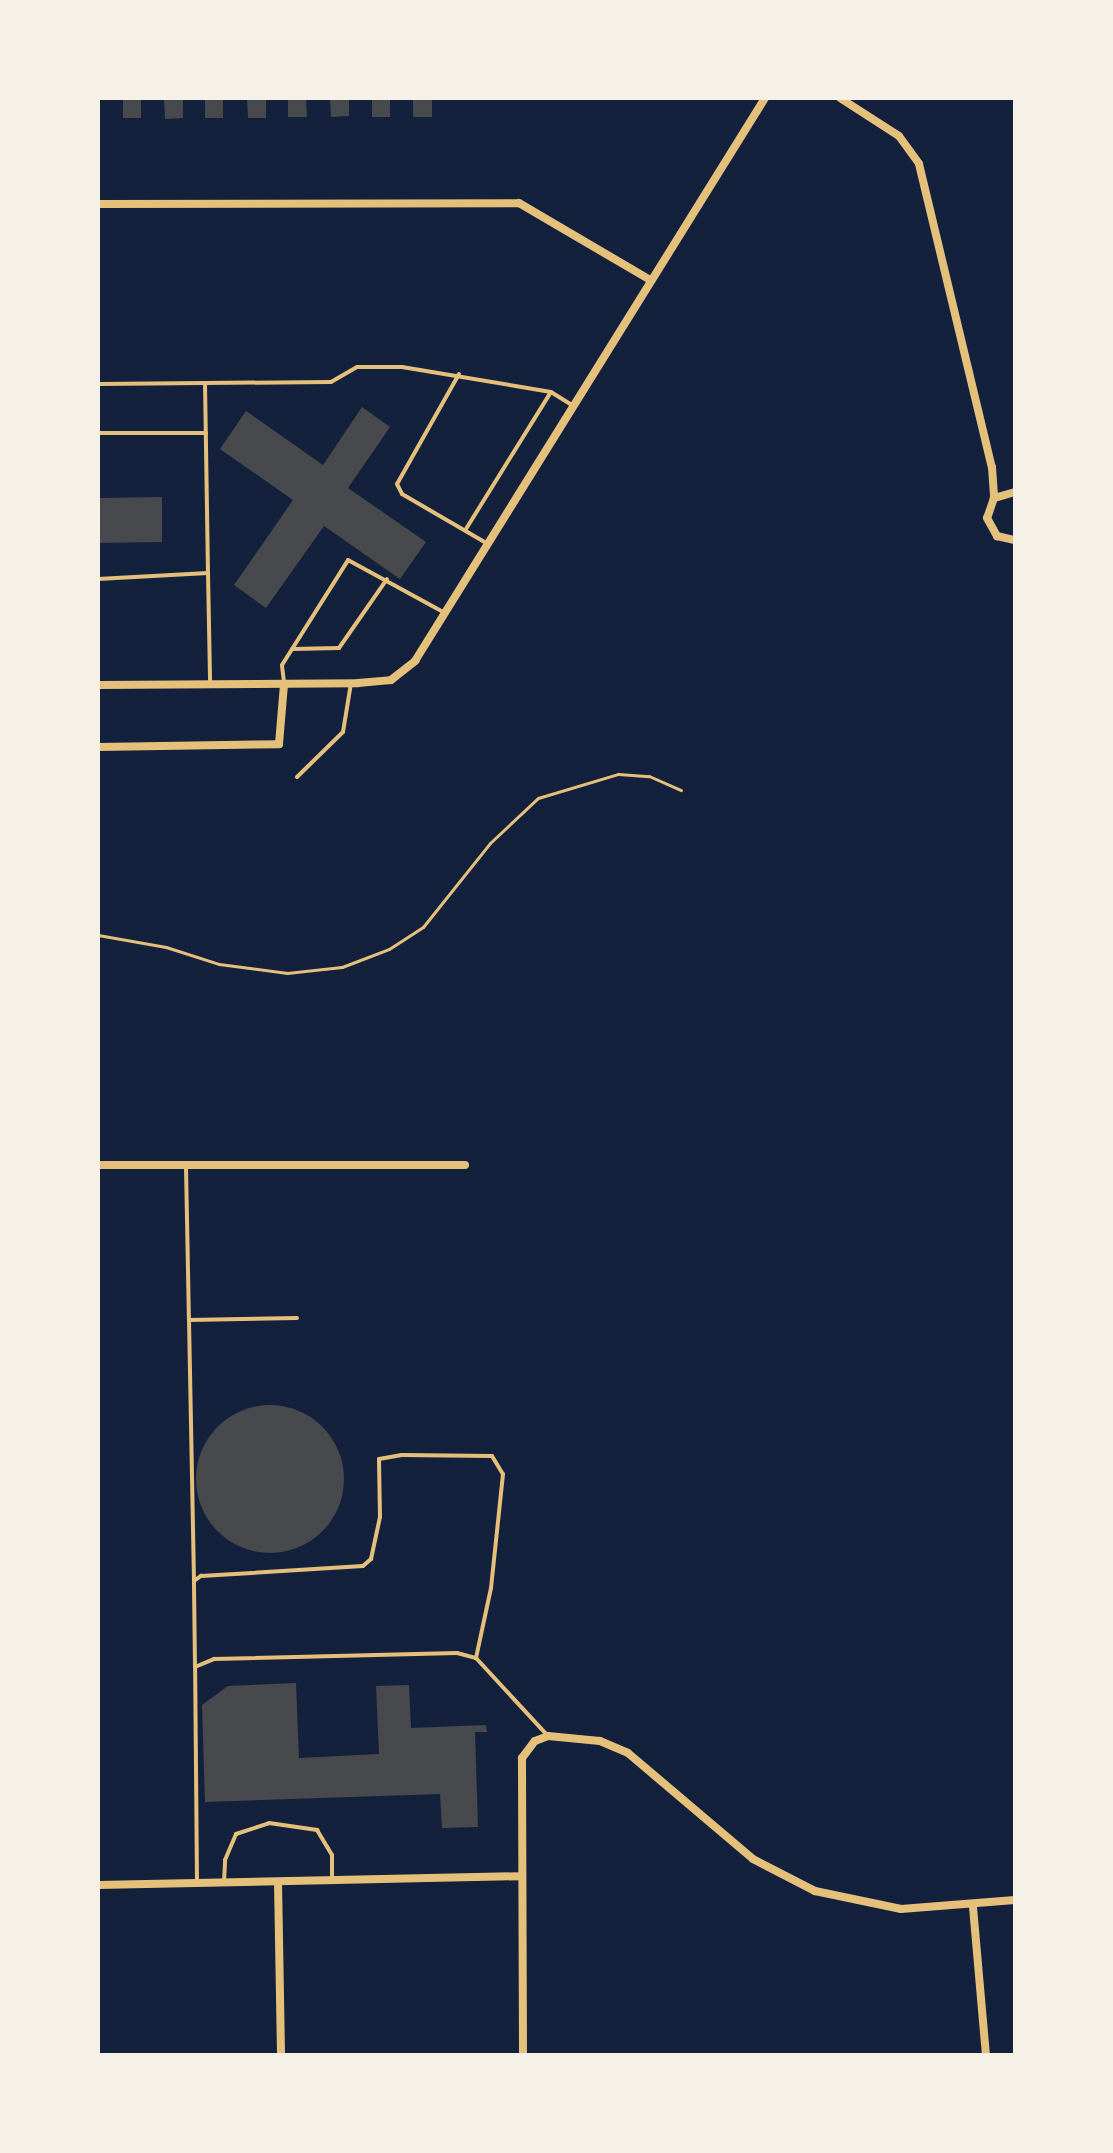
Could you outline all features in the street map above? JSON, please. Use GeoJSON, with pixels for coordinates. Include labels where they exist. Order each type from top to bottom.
{"type":"FeatureCollection","features":[{"type":"Feature","properties":{"kind":"street"},"geometry":{"type":"LineString","coordinates":[[98,685],[354,683],[391,680],[415,661],[765,98]]}},
{"type":"Feature","properties":{"kind":"street"},"geometry":{"type":"LineString","coordinates":[[840,98],[899,136],[919,164],[992,467],[994,498],[989,524],[997,536],[1015,540]]}},
{"type":"Feature","properties":{"kind":"street"},"geometry":{"type":"LineString","coordinates":[[98,204],[519,203],[650,280]]}},
{"type":"Feature","properties":{"kind":"street"},"geometry":{"type":"LineString","coordinates":[[994,498],[1015,492]]}},
{"type":"Feature","properties":{"kind":"street"},"geometry":{"type":"LineString","coordinates":[[98,747],[279,744],[284,684]]}},
{"type":"Feature","properties":{"kind":"street"},"geometry":{"type":"LineString","coordinates":[[98,1165],[465,1165]]}},
{"type":"Feature","properties":{"kind":"street"},"geometry":{"type":"LineString","coordinates":[[523,2055],[522,1758],[535,1741],[548,1736],[600,1741],[628,1753],[753,1859],[815,1891],[901,1909],[973,1907],[1015,1900]]}},
{"type":"Feature","properties":{"kind":"street"},"geometry":{"type":"LineString","coordinates":[[98,1885],[520,1876]]}},
{"type":"Feature","properties":{"kind":"street"},"geometry":{"type":"LineString","coordinates":[[278,1882],[281,2055]]}},
{"type":"Feature","properties":{"kind":"street"},"geometry":{"type":"LineString","coordinates":[[973,1907],[986,2055]]}},
{"type":"Feature","properties":{"kind":"lane"},"geometry":{"type":"LineString","coordinates":[[98,384],[331,382],[357,367],[429,368],[551,392],[573,406]]}},
{"type":"Feature","properties":{"kind":"lane"},"geometry":{"type":"LineString","coordinates":[[459,374],[397,484],[402,494],[488,544]]}},
{"type":"Feature","properties":{"kind":"lane"},"geometry":{"type":"LineString","coordinates":[[205,383],[210,684]]}},
{"type":"Feature","properties":{"kind":"lane"},"geometry":{"type":"LineString","coordinates":[[465,530],[551,392]]}},
{"type":"Feature","properties":{"kind":"lane"},"geometry":{"type":"LineString","coordinates":[[98,433],[206,433]]}},
{"type":"Feature","properties":{"kind":"lane"},"geometry":{"type":"LineString","coordinates":[[284,684],[282,665],[343,563],[354,559],[445,614]]}},
{"type":"Feature","properties":{"kind":"lane"},"geometry":{"type":"LineString","coordinates":[[98,579],[208,573]]}},
{"type":"Feature","properties":{"kind":"lane"},"geometry":{"type":"LineString","coordinates":[[292,649],[339,648],[387,579]]}},
{"type":"Feature","properties":{"kind":"lane"},"geometry":{"type":"LineString","coordinates":[[297,777],[343,732],[354,683]]}},
{"type":"Feature","properties":{"kind":"lane"},"geometry":{"type":"LineString","coordinates":[[186,1165],[197,1883]]}},
{"type":"Feature","properties":{"kind":"lane"},"geometry":{"type":"LineString","coordinates":[[189,1320],[297,1318]]}},
{"type":"Feature","properties":{"kind":"lane"},"geometry":{"type":"LineString","coordinates":[[194,1581],[201,1576],[363,1566],[371,1559],[380,1517],[379,1459],[492,1456],[503,1474],[503,1495],[476,1658]]}},
{"type":"Feature","properties":{"kind":"lane"},"geometry":{"type":"LineString","coordinates":[[195,1667],[214,1659],[424,1651],[476,1658],[548,1736]]}},
{"type":"Feature","properties":{"kind":"lane"},"geometry":{"type":"LineString","coordinates":[[224,1882],[225,1860],[236,1834],[257,1824],[288,1823],[317,1830],[332,1855],[332,1880]]}},
{"type":"Feature","properties":{"kind":"path"},"geometry":{"type":"LineString","coordinates":[[98,935],[232,966],[287,973],[342,967],[389,949],[423,927],[490,843],[538,798],[618,774],[649,776],[681,790]]}},
{"type":"Feature","properties":{"kind":"building"},"geometry":{"type":"Polygon","coordinates":[[[123,98],[141,98],[141,118],[123,118],[123,98]]]}},
{"type":"Feature","properties":{"kind":"building"},"geometry":{"type":"Polygon","coordinates":[[[183,98],[183,118],[165,119],[164,99],[183,98]]]}},
{"type":"Feature","properties":{"kind":"building"},"geometry":{"type":"Polygon","coordinates":[[[205,98],[223,98],[223,118],[205,118],[205,98]]]}},
{"type":"Feature","properties":{"kind":"building"},"geometry":{"type":"Polygon","coordinates":[[[247,98],[266,98],[266,118],[248,118],[247,98]]]}},
{"type":"Feature","properties":{"kind":"building"},"geometry":{"type":"Polygon","coordinates":[[[288,98],[306,98],[307,117],[288,117],[288,98]]]}},
{"type":"Feature","properties":{"kind":"building"},"geometry":{"type":"Polygon","coordinates":[[[330,98],[349,98],[349,116],[331,117],[330,98]]]}},
{"type":"Feature","properties":{"kind":"building"},"geometry":{"type":"Polygon","coordinates":[[[372,98],[390,98],[390,117],[372,117],[372,98]]]}},
{"type":"Feature","properties":{"kind":"building"},"geometry":{"type":"Polygon","coordinates":[[[413,98],[432,98],[432,117],[413,117],[413,98]]]}},
{"type":"Feature","properties":{"kind":"building"},"geometry":{"type":"Polygon","coordinates":[[[362,407],[390,427],[348,488],[426,542],[400,579],[324,526],[266,608],[234,585],[293,500],[220,449],[246,411],[323,465],[362,407]]]}},
{"type":"Feature","properties":{"kind":"building"},"geometry":{"type":"Polygon","coordinates":[[[162,497],[162,542],[98,543],[98,498],[162,497]]]}},
{"type":"Feature","properties":{"kind":"building"},"geometry":{"type":"Polygon","coordinates":[[[270,1405],[298,1411],[322,1427],[338,1451],[344,1479],[338,1507],[322,1531],[298,1547],[270,1553],[242,1547],[218,1531],[202,1507],[196,1479],[202,1451],[218,1427],[242,1411],[270,1405]]]}},
{"type":"Feature","properties":{"kind":"building"},"geometry":{"type":"Polygon","coordinates":[[[296,1683],[299,1758],[379,1754],[376,1686],[409,1685],[411,1728],[486,1725],[487,1732],[475,1732],[478,1827],[442,1828],[440,1794],[205,1802],[202,1705],[228,1686],[296,1683]]]}}]}
